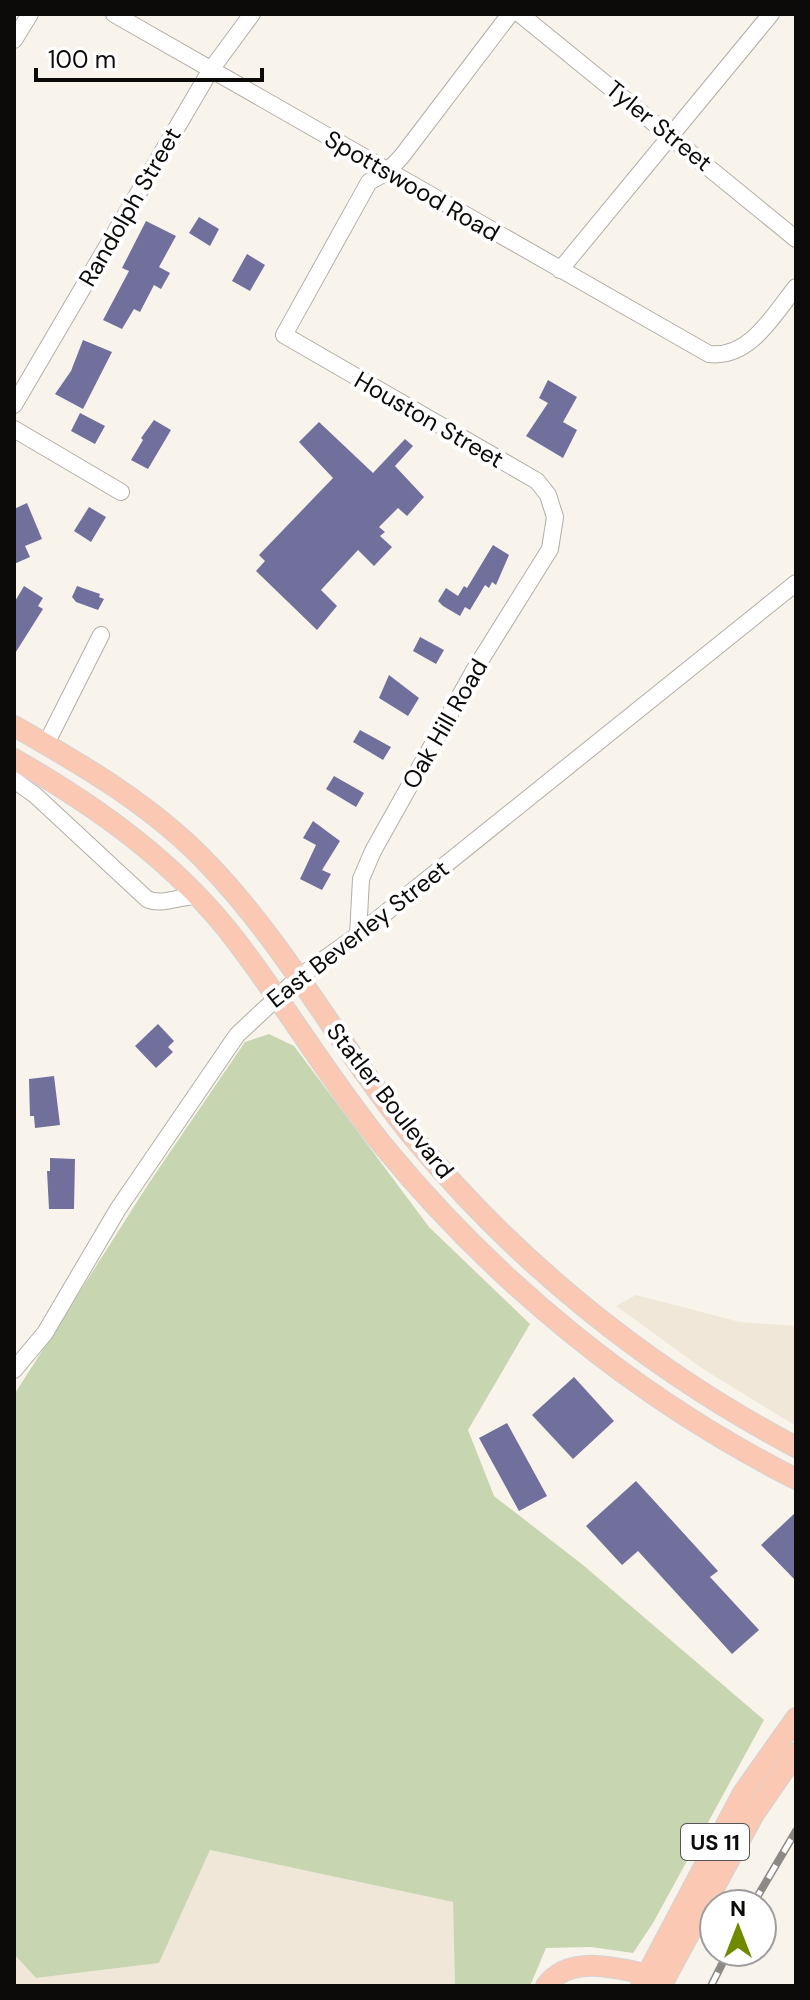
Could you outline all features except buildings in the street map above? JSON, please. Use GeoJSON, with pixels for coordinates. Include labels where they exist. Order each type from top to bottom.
{"type":"FeatureCollection","features":[{"type":"Feature","properties":{"kind":"main road","name":"Statler Boulevard"},"geometry":{"type":"LineString","coordinates":[[14,726],[138,804],[209,864],[299,977],[368,1078],[414,1138],[513,1243],[574,1298],[657,1362],[730,1410],[796,1447]]}},
{"type":"Feature","properties":{"kind":"main road","name":"Statler Boulevard"},"geometry":{"type":"LineString","coordinates":[[14,759],[99,811],[138,841],[197,896],[237,942],[386,1148],[495,1265],[577,1337],[643,1387],[727,1441],[796,1479]]}},
{"type":"Feature","properties":{"kind":"main road","name":"US 11"},"geometry":{"type":"LineString","coordinates":[[653,1981],[736,1805],[796,1718]]}},
{"type":"Feature","properties":{"kind":"main road","name":"US 11"},"geometry":{"type":"LineString","coordinates":[[653,1981],[754,1814],[796,1753]]}},
{"type":"Feature","properties":{"kind":"main road"},"geometry":{"type":"LineString","coordinates":[[546,1986],[565,1969],[578,1966],[653,1981]]}},
{"type":"Feature","properties":{"kind":"street"},"geometry":{"type":"LineString","coordinates":[[14,40],[30,14]]}},
{"type":"Feature","properties":{"kind":"street","name":"Spottswood Road"},"geometry":{"type":"LineString","coordinates":[[114,14],[712,355],[751,343],[796,287]]}},
{"type":"Feature","properties":{"kind":"street","name":"Randolph Street"},"geometry":{"type":"LineString","coordinates":[[14,405],[210,71],[252,14]]}},
{"type":"Feature","properties":{"kind":"street"},"geometry":{"type":"LineString","coordinates":[[387,172],[510,14]]}},
{"type":"Feature","properties":{"kind":"street","name":"Tyler Street"},"geometry":{"type":"LineString","coordinates":[[520,14],[796,239]]}},
{"type":"Feature","properties":{"kind":"street"},"geometry":{"type":"LineString","coordinates":[[560,270],[771,14]]}},
{"type":"Feature","properties":{"kind":"street","name":"Houston Street"},"geometry":{"type":"LineString","coordinates":[[387,172],[369,182],[284,335],[537,481],[548,495],[555,520]]}},
{"type":"Feature","properties":{"kind":"street"},"geometry":{"type":"LineString","coordinates":[[14,429],[121,492]]}},
{"type":"Feature","properties":{"kind":"street","name":"Oak Hill Road"},"geometry":{"type":"LineString","coordinates":[[358,935],[361,879],[373,851],[475,669],[549,552],[555,520]]}},
{"type":"Feature","properties":{"kind":"street","name":"East Beverley Street"},"geometry":{"type":"LineString","coordinates":[[14,1370],[45,1333],[118,1209],[237,1035],[299,977],[358,935],[796,583]]}},
{"type":"Feature","properties":{"kind":"street"},"geometry":{"type":"LineString","coordinates":[[46,744],[101,635]]}},
{"type":"Feature","properties":{"kind":"street"},"geometry":{"type":"LineString","coordinates":[[14,780],[35,795],[147,899],[163,902],[182,896],[197,896]]}},
{"type":"Feature","properties":{"kind":"shaded area"},"geometry":{"type":"Polygon","coordinates":[[[636,1295],[740,1322],[796,1326],[796,1426],[703,1369],[616,1306],[636,1295]]]}},
{"type":"Feature","properties":{"kind":"shaded area"},"geometry":{"type":"Polygon","coordinates":[[[210,1850],[453,1902],[455,1986],[14,1986],[14,1954],[36,1978],[159,1963],[210,1850]]]}},
{"type":"Feature","properties":{"kind":"green space"},"geometry":{"type":"Polygon","coordinates":[[[269,1034],[294,1046],[429,1227],[530,1324],[468,1430],[494,1496],[583,1565],[764,1720],[653,1923],[633,1953],[591,1947],[546,1948],[530,1986],[455,1986],[453,1902],[210,1850],[159,1963],[36,1978],[14,1954],[14,1395],[149,1183],[245,1042],[269,1034]]]}},
{"type":"Feature","properties":{"kind":"railway"},"geometry":{"type":"LineString","coordinates":[[762,1888],[796,1831]]}},
{"type":"Feature","properties":{"kind":"railway"},"geometry":{"type":"LineString","coordinates":[[711,1986],[720,1968]]}}]}
